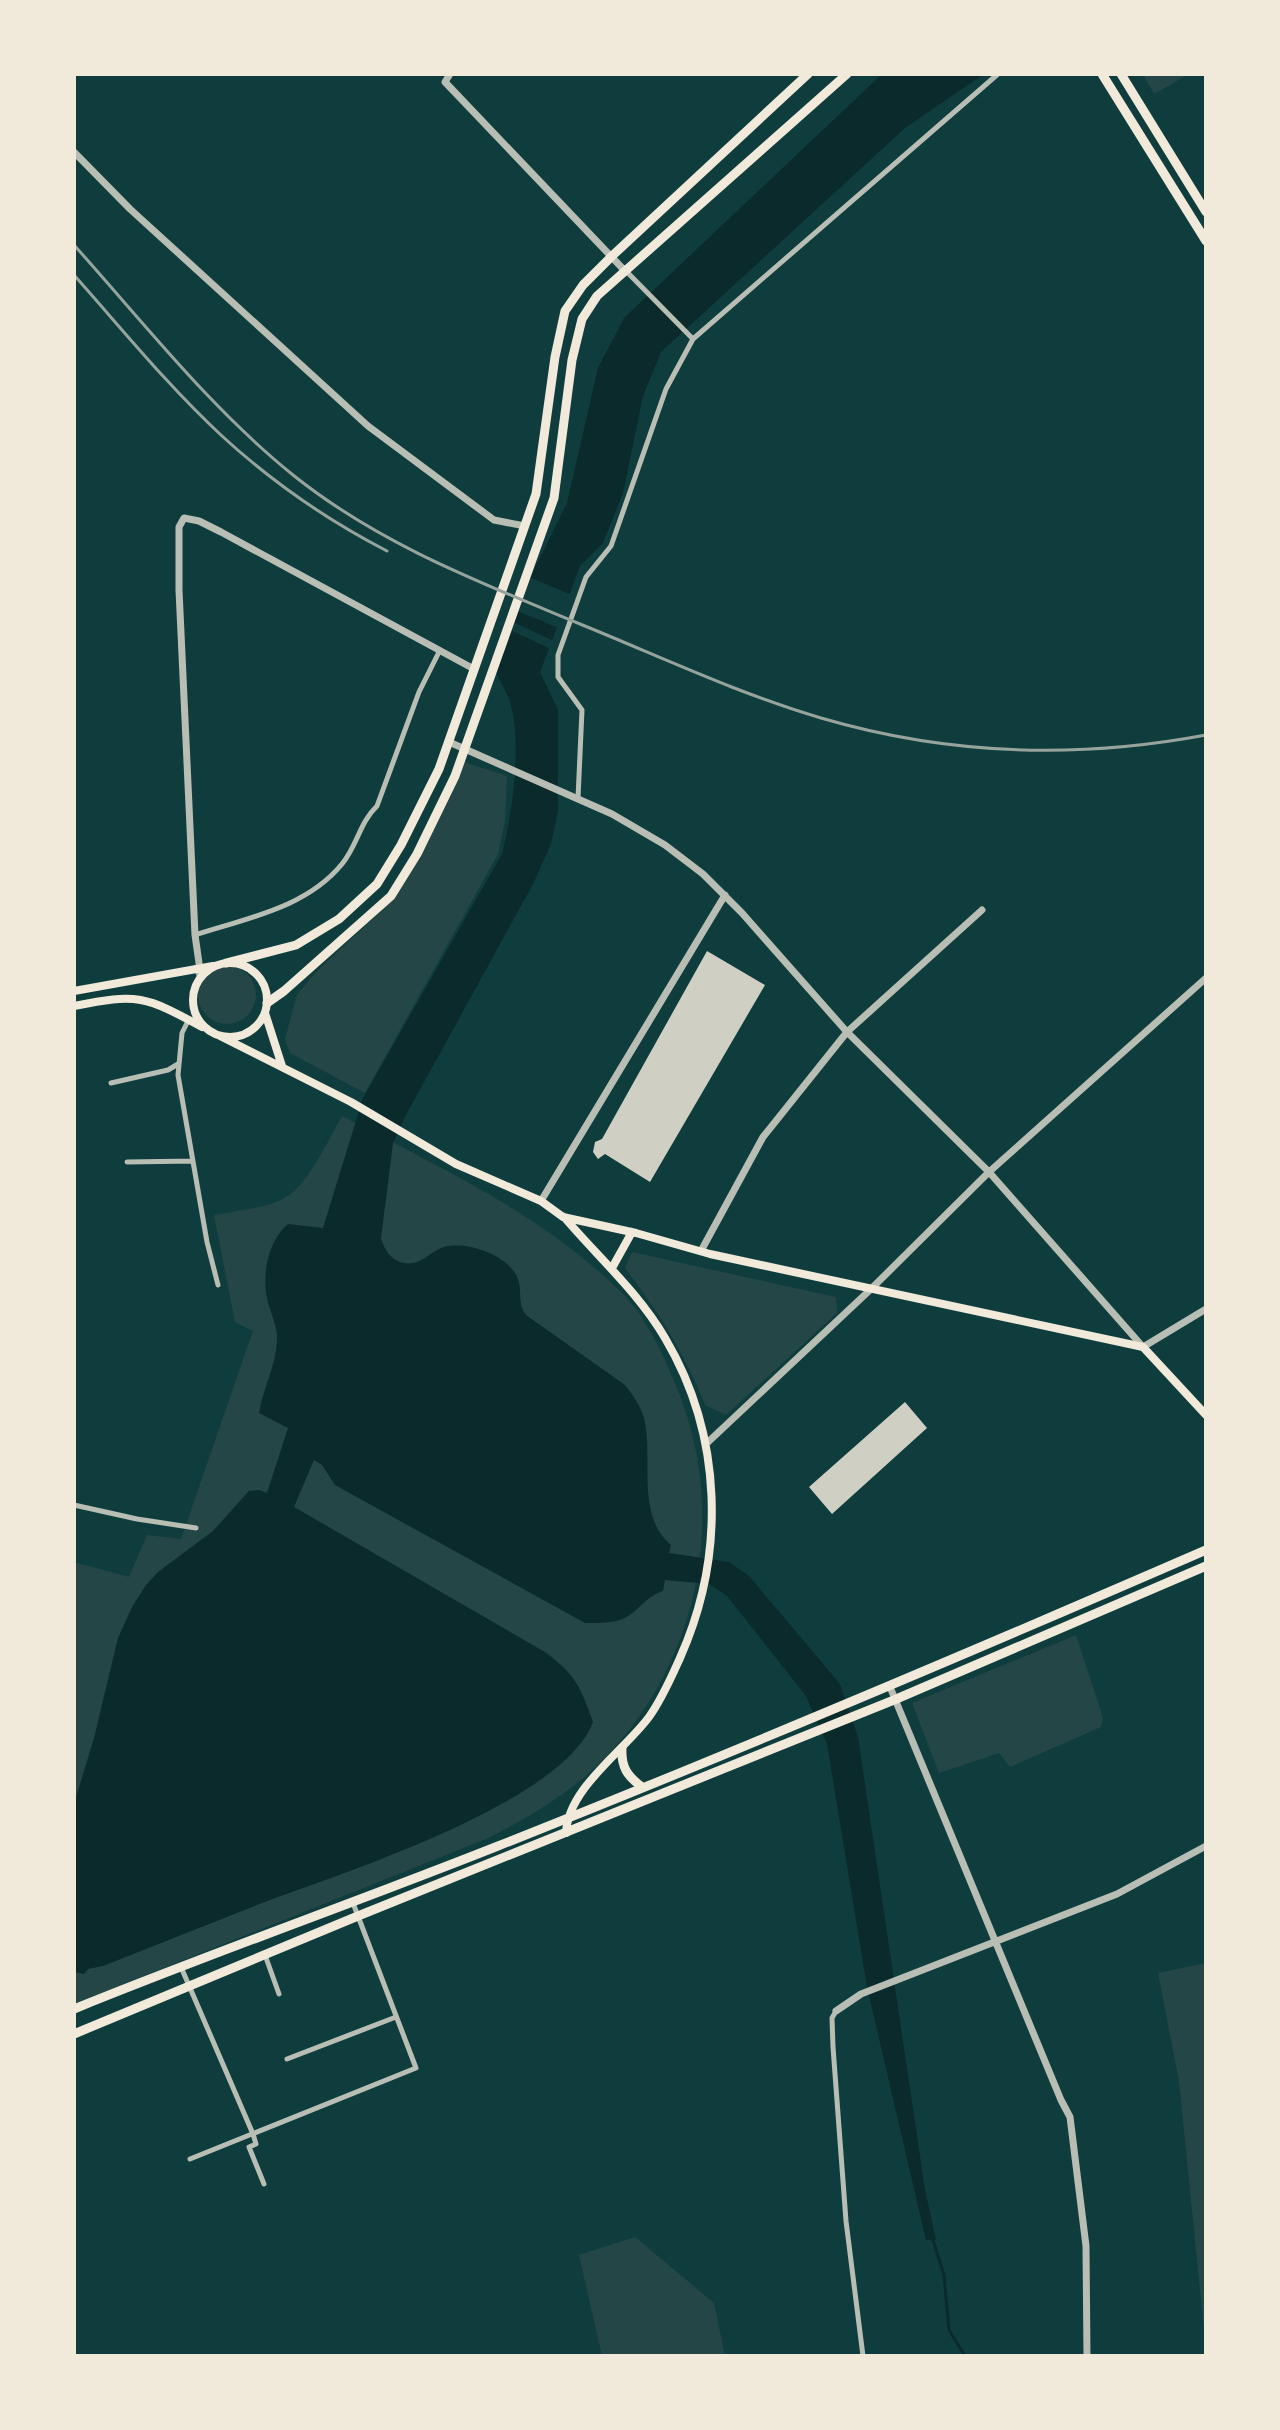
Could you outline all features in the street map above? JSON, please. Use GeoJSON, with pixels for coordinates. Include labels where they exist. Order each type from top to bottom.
{"type":"FeatureCollection","features":[{"type":"Feature","properties":{"kind":"main road"},"geometry":{"type":"LineString","coordinates":[[74,991],[199,971],[296,945],[339,919],[377,884],[401,845],[439,769],[536,494],[555,357],[565,311],[583,285],[612,256],[808,74]]}},
{"type":"Feature","properties":{"kind":"main road"},"geometry":{"type":"LineString","coordinates":[[220,1036],[244,1035],[259,1024],[266,1008],[391,896],[417,854],[455,776],[554,498],[572,360],[582,319],[597,296],[847,74]]}},
{"type":"Feature","properties":{"kind":"main road"},"geometry":{"type":"LineString","coordinates":[[1102,74],[1206,241]]}},
{"type":"Feature","properties":{"kind":"main road"},"geometry":{"type":"LineString","coordinates":[[1121,74],[1206,212]]}},
{"type":"Feature","properties":{"kind":"main road"},"geometry":{"type":"LineString","coordinates":[[226,963],[240,964],[253,971],[265,988],[266,1008],[282,1066]]}},
{"type":"Feature","properties":{"kind":"main road"},"geometry":{"type":"LineString","coordinates":[[199,971],[193,1005],[198,1019],[207,1030]]}},
{"type":"Feature","properties":{"kind":"main road"},"geometry":{"type":"LineString","coordinates":[[74,1006],[109,999],[147,999],[267,1062],[282,1066],[413,1137],[456,1164],[541,1201],[563,1217],[612,1268],[641,1301],[666,1339],[695,1404],[706,1444],[712,1484],[711,1549],[703,1593],[688,1641],[649,1717],[577,1797],[567,1817],[566,1833]]}},
{"type":"Feature","properties":{"kind":"main road"},"geometry":{"type":"LineString","coordinates":[[563,1217],[701,1251],[1143,1347],[1206,1415]]}},
{"type":"Feature","properties":{"kind":"main road"},"geometry":{"type":"LineString","coordinates":[[612,1268],[632,1232]]}},
{"type":"Feature","properties":{"kind":"main road"},"geometry":{"type":"LineString","coordinates":[[74,2009],[850,1705],[1206,1550]]}},
{"type":"Feature","properties":{"kind":"main road"},"geometry":{"type":"LineString","coordinates":[[74,2034],[264,1954],[894,1700],[1206,1566]]}},
{"type":"Feature","properties":{"kind":"main road"},"geometry":{"type":"LineString","coordinates":[[622,1748],[623,1768],[642,1787]]}},
{"type":"Feature","properties":{"kind":"street"},"geometry":{"type":"LineString","coordinates":[[438,74],[693,339]]}},
{"type":"Feature","properties":{"kind":"street"},"geometry":{"type":"LineString","coordinates":[[445,82],[450,74]]}},
{"type":"Feature","properties":{"kind":"street"},"geometry":{"type":"LineString","coordinates":[[578,798],[582,710],[558,677],[558,655],[586,577],[611,546],[666,389],[693,339],[998,74]]}},
{"type":"Feature","properties":{"kind":"street"},"geometry":{"type":"LineString","coordinates":[[74,152],[130,209],[368,426],[494,520],[525,526]]}},
{"type":"Feature","properties":{"kind":"street"},"geometry":{"type":"LineString","coordinates":[[199,971],[179,590],[179,527],[184,518],[199,521],[474,669]]}},
{"type":"Feature","properties":{"kind":"street"},"geometry":{"type":"LineString","coordinates":[[195,935],[297,902],[326,882],[345,860],[368,815],[377,806],[419,692],[440,650]]}},
{"type":"Feature","properties":{"kind":"street"},"geometry":{"type":"LineString","coordinates":[[449,742],[612,814],[665,845],[703,874],[847,1032],[989,1172],[1143,1347],[1206,1309]]}},
{"type":"Feature","properties":{"kind":"street"},"geometry":{"type":"LineString","coordinates":[[541,1201],[725,895]]}},
{"type":"Feature","properties":{"kind":"street"},"geometry":{"type":"LineString","coordinates":[[701,1251],[763,1137],[847,1032],[982,910]]}},
{"type":"Feature","properties":{"kind":"street"},"geometry":{"type":"LineString","coordinates":[[706,1444],[871,1289],[989,1172],[1206,978]]}},
{"type":"Feature","properties":{"kind":"street"},"geometry":{"type":"LineString","coordinates":[[189,1020],[182,1033],[178,1075],[207,1242],[218,1285]]}},
{"type":"Feature","properties":{"kind":"street"},"geometry":{"type":"LineString","coordinates":[[111,1083],[168,1070],[179,1063]]}},
{"type":"Feature","properties":{"kind":"street"},"geometry":{"type":"LineString","coordinates":[[127,1162],[193,1161]]}},
{"type":"Feature","properties":{"kind":"street"},"geometry":{"type":"LineString","coordinates":[[74,1505],[196,1528]]}},
{"type":"Feature","properties":{"kind":"street"},"geometry":{"type":"LineString","coordinates":[[890,1687],[1070,2117],[1086,2246],[1087,2356]]}},
{"type":"Feature","properties":{"kind":"street"},"geometry":{"type":"LineString","coordinates":[[863,2356],[846,2221],[833,2047],[832,2018],[836,2011],[861,1994],[1117,1894],[1206,1846]]}},
{"type":"Feature","properties":{"kind":"street"},"geometry":{"type":"LineString","coordinates":[[190,2159],[416,2068],[352,1902]]}},
{"type":"Feature","properties":{"kind":"street"},"geometry":{"type":"LineString","coordinates":[[264,1954],[279,1994]]}},
{"type":"Feature","properties":{"kind":"street"},"geometry":{"type":"LineString","coordinates":[[180,1966],[253,2134],[256,2144],[249,2147],[264,2184]]}},
{"type":"Feature","properties":{"kind":"street"},"geometry":{"type":"LineString","coordinates":[[287,2059],[396,2017]]}},
{"type":"Feature","properties":{"kind":"shaded area"},"geometry":{"type":"Polygon","coordinates":[[[882,74],[984,74],[905,128],[661,352],[643,396],[623,493],[603,543],[580,566],[540,672],[558,710],[558,811],[551,844],[533,884],[393,1143],[381,1238],[389,1254],[404,1263],[417,1262],[444,1247],[461,1246],[487,1252],[508,1265],[518,1278],[526,1315],[625,1385],[638,1404],[647,1434],[649,1502],[660,1533],[671,1545],[669,1553],[729,1562],[749,1576],[840,1684],[858,1737],[925,2190],[936,2240],[926,2240],[867,1987],[827,1744],[806,1696],[727,1596],[709,1584],[665,1580],[663,1591],[626,1617],[609,1622],[585,1623],[335,1485],[322,1465],[314,1460],[294,1507],[545,1652],[576,1682],[593,1722],[573,1752],[540,1780],[446,1832],[103,1966],[88,1969],[84,1974],[74,1972],[74,1804],[94,1738],[118,1638],[132,1607],[158,1572],[213,1531],[249,1491],[267,1493],[288,1428],[259,1413],[277,1341],[266,1288],[268,1258],[276,1239],[288,1224],[323,1228],[363,1098],[502,854],[512,800],[516,740],[511,706],[496,672],[532,574],[567,503],[598,368],[624,318],[882,74]]]}},
{"type":"Feature","properties":{"kind":"shaded area"},"geometry":{"type":"Polygon","coordinates":[[[1143,74],[1189,74],[1154,94],[1143,74]]]}},
{"type":"Feature","properties":{"kind":"shaded area"},"geometry":{"type":"Polygon","coordinates":[[[464,762],[507,776],[505,821],[498,854],[365,1093],[290,1053],[285,1039],[297,995],[316,972],[396,897],[424,847],[464,762]]]}},
{"type":"Feature","properties":{"kind":"shaded area"},"geometry":{"type":"Polygon","coordinates":[[[227,966],[248,974],[256,995],[248,1016],[227,1024],[206,1016],[198,995],[206,974],[227,966]]]}},
{"type":"Feature","properties":{"kind":"shaded area"},"geometry":{"type":"Polygon","coordinates":[[[342,1116],[525,1216],[591,1265],[622,1293],[641,1316],[672,1376],[696,1453],[702,1503],[700,1554],[691,1603],[675,1651],[653,1696],[624,1737],[588,1774],[552,1802],[486,1839],[74,2004],[74,1562],[129,1577],[147,1535],[181,1539],[253,1331],[235,1322],[214,1215],[270,1204],[294,1191],[325,1148],[342,1116]]]}},
{"type":"Feature","properties":{"kind":"shaded area"},"geometry":{"type":"Polygon","coordinates":[[[632,1252],[836,1297],[837,1313],[726,1415],[705,1405],[670,1334],[625,1268],[632,1252]]]}},
{"type":"Feature","properties":{"kind":"shaded area"},"geometry":{"type":"Polygon","coordinates":[[[1076,1635],[1103,1718],[1101,1727],[1010,1767],[999,1753],[939,1773],[912,1703],[1076,1635]]]}},
{"type":"Feature","properties":{"kind":"shaded area"},"geometry":{"type":"Polygon","coordinates":[[[1206,1963],[1206,2349],[1179,2081],[1158,1973],[1206,1963]]]}},
{"type":"Feature","properties":{"kind":"shaded area"},"geometry":{"type":"Polygon","coordinates":[[[635,2237],[714,2303],[725,2356],[602,2356],[579,2255],[635,2237]]]}},
{"type":"Feature","properties":{"kind":"pier"},"geometry":{"type":"Polygon","coordinates":[[[527,576],[574,596],[561,629],[515,610],[527,576]]]}},
{"type":"Feature","properties":{"kind":"pier"},"geometry":{"type":"Polygon","coordinates":[[[511,621],[556,642],[553,650],[508,629],[511,621]]]}},
{"type":"Feature","properties":{"kind":"building"},"geometry":{"type":"Polygon","coordinates":[[[707,951],[765,985],[650,1182],[605,1154],[598,1159],[593,1152],[595,1142],[602,1139],[707,951]]]}},
{"type":"Feature","properties":{"kind":"building"},"geometry":{"type":"Polygon","coordinates":[[[905,1402],[927,1428],[832,1514],[809,1487],[905,1402]]]}},
{"type":"Feature","properties":{"kind":"waterway"},"geometry":{"type":"LineString","coordinates":[[933,2240],[944,2275],[949,2330],[965,2356]]}},
{"type":"Feature","properties":{"kind":"railway"},"geometry":{"type":"LineString","coordinates":[[74,245],[206,394],[293,475],[395,541],[505,593],[760,698],[821,718],[916,740],[964,746],[1061,750],[1110,748],[1206,735]]}},
{"type":"Feature","properties":{"kind":"railway"},"geometry":{"type":"LineString","coordinates":[[74,275],[183,398],[241,453],[301,499],[387,551]]}}]}
